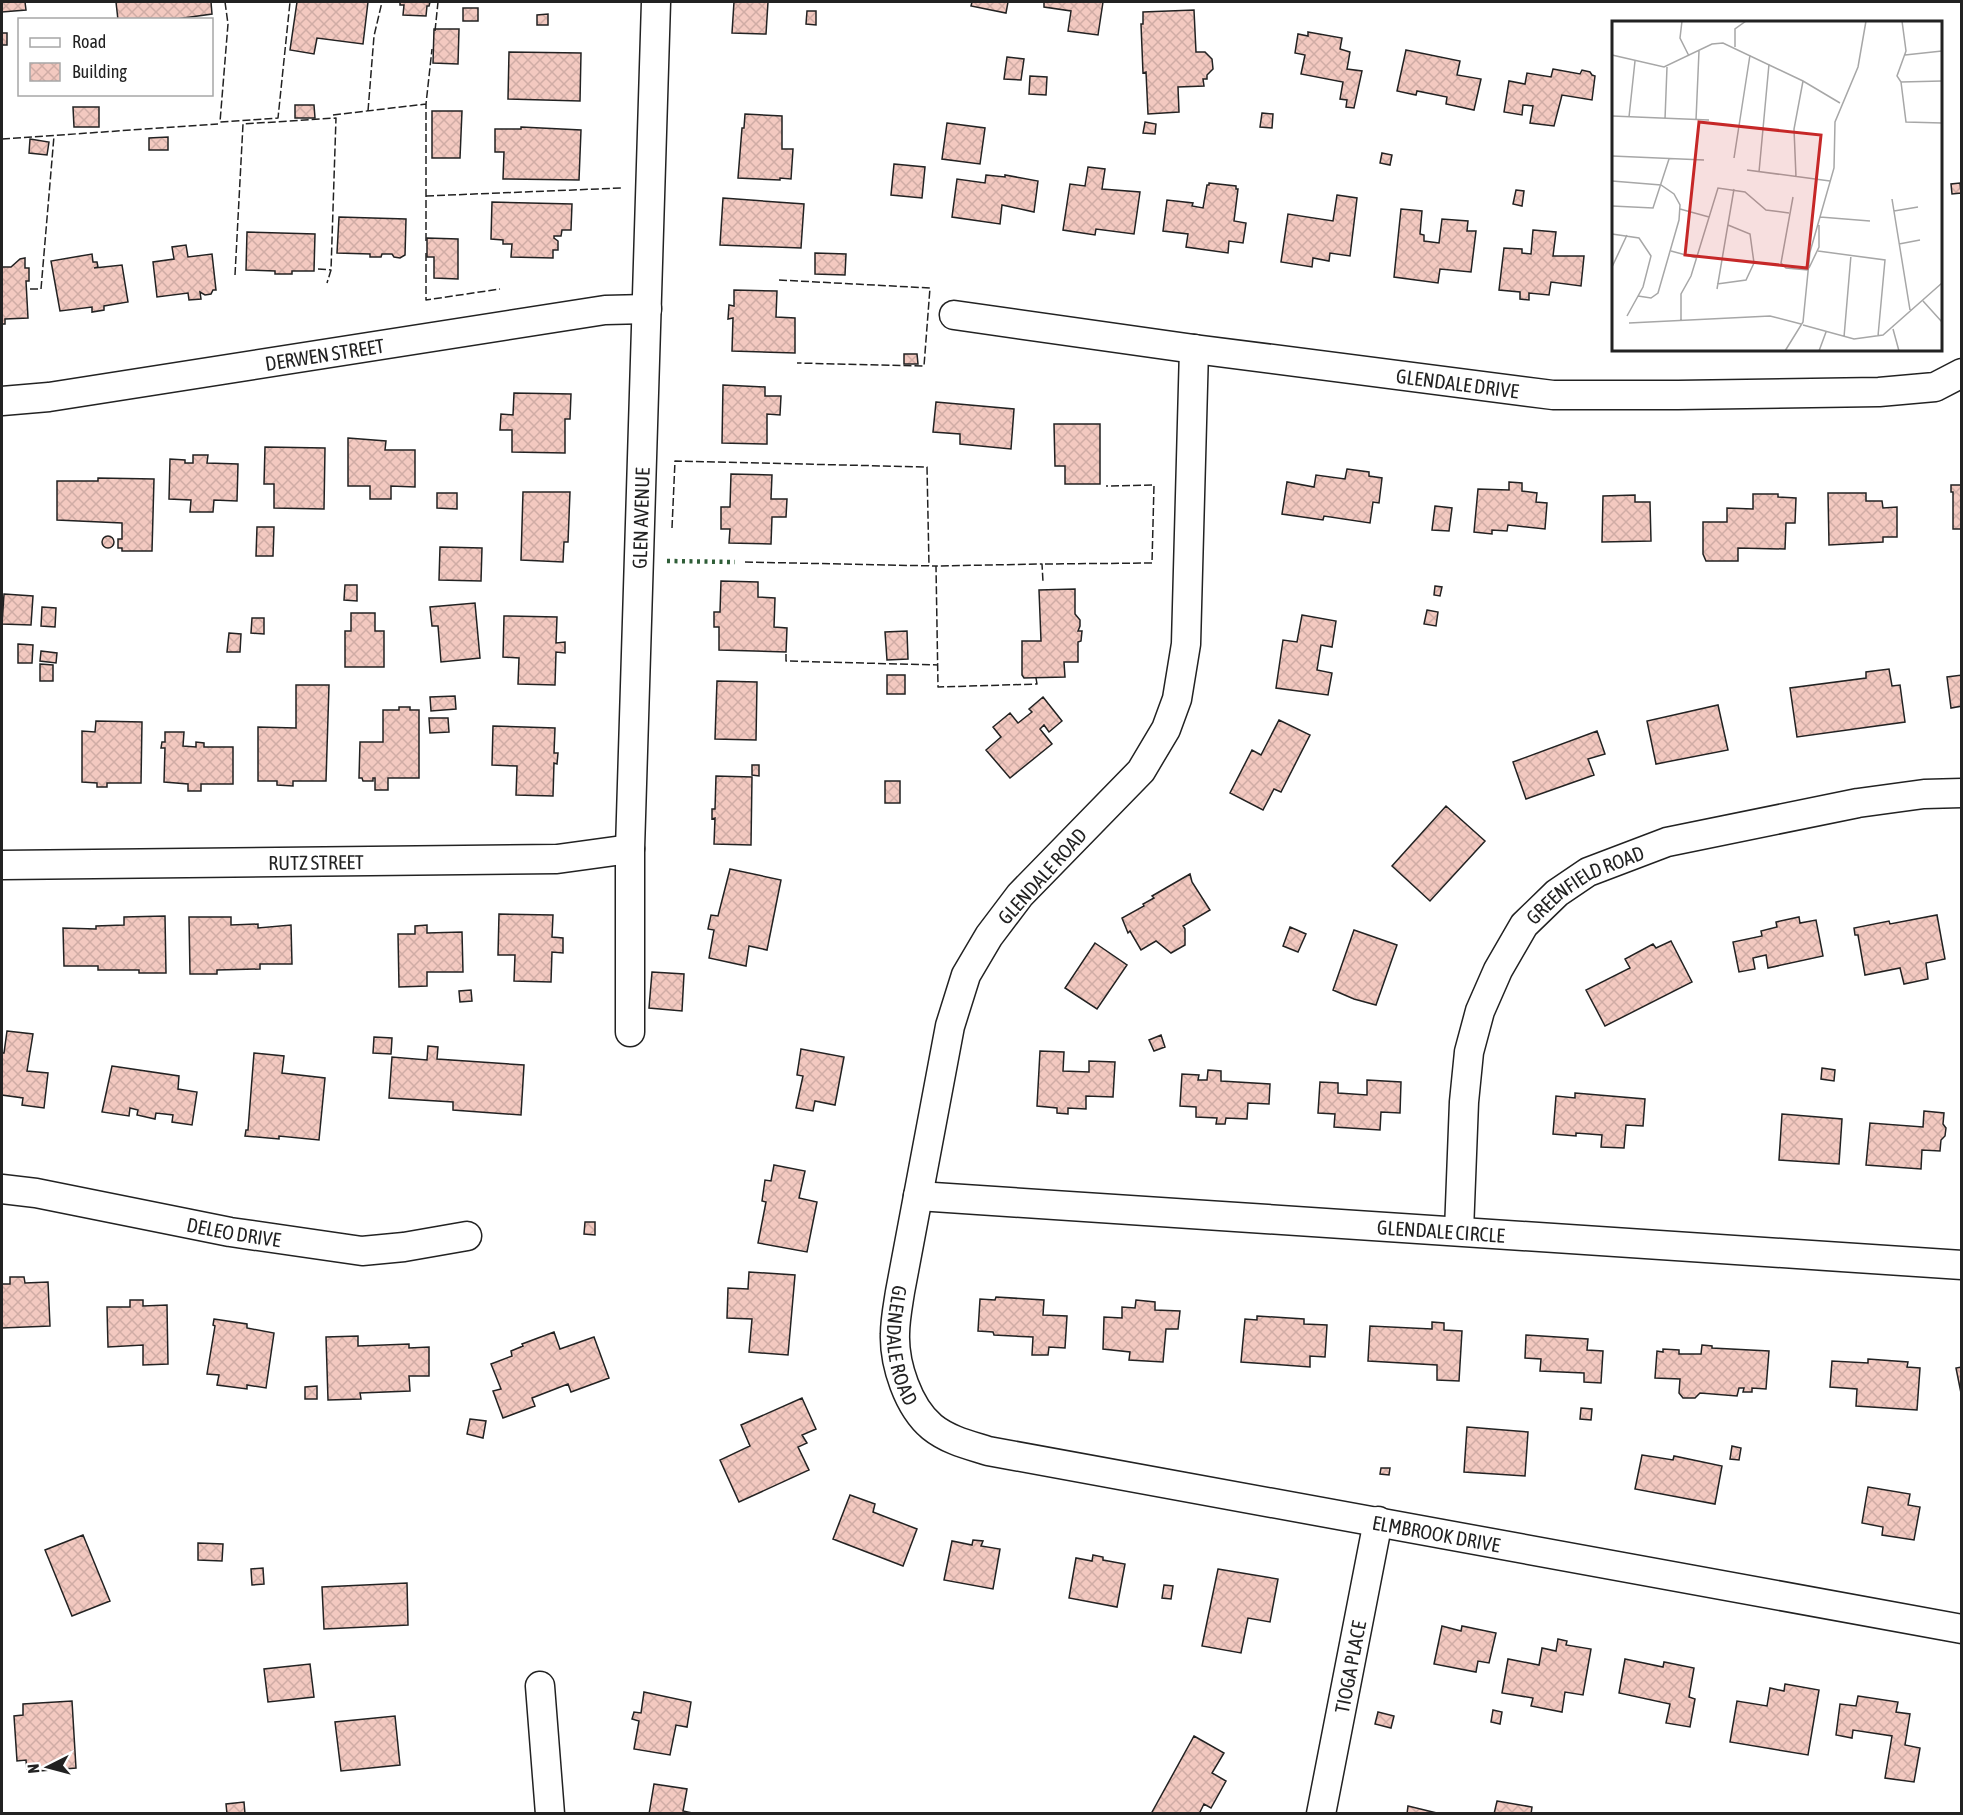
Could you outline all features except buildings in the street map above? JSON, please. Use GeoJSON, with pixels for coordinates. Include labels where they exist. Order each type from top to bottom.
{"type":"FeatureCollection","features":[{"type":"Feature","properties":{"kind":"street","name":"GLEN AVENUE"},"geometry":{"type":"LineString","coordinates":[[630,1032],[630,849],[656,2]]}},
{"type":"Feature","properties":{"kind":"street","name":"DERWEN STREET"},"geometry":{"type":"LineString","coordinates":[[2,401],[49,397],[605,310],[647,309]]}},
{"type":"Feature","properties":{"kind":"street","name":"GLENDALE DRIVE"},"geometry":{"type":"LineString","coordinates":[[954,315],[1194,349],[1553,395],[1879,392],[1935,387],[1962,374]]}},
{"type":"Feature","properties":{"kind":"street","name":"GLENDALE ROAD"},"geometry":{"type":"LineString","coordinates":[[920,1414],[909,1395],[898,1366],[895,1335],[900,1292],[950,1026],[966,975],[988,936],[1020,895],[1141,771],[1166,729],[1177,699],[1186,644],[1194,349]]}},
{"type":"Feature","properties":{"kind":"street","name":"GREENFIELD ROAD"},"geometry":{"type":"LineString","coordinates":[[1459,1231],[1465,1092],[1469,1052],[1480,1011],[1498,970],[1524,924],[1557,893],[1588,873],[1667,842],[1858,803],[1924,794],[1962,793]]}},
{"type":"Feature","properties":{"kind":"street","name":"RUTZ STREET"},"geometry":{"type":"LineString","coordinates":[[2,865],[557,859],[630,849]]}},
{"type":"Feature","properties":{"kind":"street","name":"DELEO DRIVE"},"geometry":{"type":"LineString","coordinates":[[2,1189],[36,1193],[230,1232],[362,1251],[404,1247],[467,1236]]}},
{"type":"Feature","properties":{"kind":"street","name":"GLENDALE CIRCLE"},"geometry":{"type":"LineString","coordinates":[[918,1196],[1962,1265]]}},
{"type":"Feature","properties":{"kind":"street","name":"ELMBROOK DRIVE"},"geometry":{"type":"LineString","coordinates":[[920,1414],[933,1427],[953,1439],[988,1451],[1962,1629]]}},
{"type":"Feature","properties":{"kind":"street","name":"TIOGA PLACE"},"geometry":{"type":"LineString","coordinates":[[1322,1814],[1378,1521]]}},
{"type":"Feature","properties":{"kind":"street"},"geometry":{"type":"LineString","coordinates":[[540,1686],[550,1814]]}},
{"type":"Feature","properties":{"kind":"hedge"},"geometry":{"type":"LineString","coordinates":[[667,561],[735,562]]}},
{"type":"Feature","properties":{"kind":"fence"},"geometry":{"type":"LineString","coordinates":[[225,2],[228,24],[220,122],[278,118],[290,2]]}},
{"type":"Feature","properties":{"kind":"fence"},"geometry":{"type":"LineString","coordinates":[[368,111],[374,36],[382,2]]}},
{"type":"Feature","properties":{"kind":"fence"},"geometry":{"type":"LineString","coordinates":[[435,31],[438,2]]}},
{"type":"Feature","properties":{"kind":"fence"},"geometry":{"type":"LineString","coordinates":[[426,241],[426,104],[432,49]]}},
{"type":"Feature","properties":{"kind":"fence"},"geometry":{"type":"LineString","coordinates":[[333,115],[426,104]]}},
{"type":"Feature","properties":{"kind":"fence"},"geometry":{"type":"LineString","coordinates":[[235,275],[243,124],[336,118],[331,270],[327,283]]}},
{"type":"Feature","properties":{"kind":"fence"},"geometry":{"type":"LineString","coordinates":[[2,139],[218,124]]}},
{"type":"Feature","properties":{"kind":"fence"},"geometry":{"type":"LineString","coordinates":[[30,289],[41,289],[54,136]]}},
{"type":"Feature","properties":{"kind":"fence"},"geometry":{"type":"LineString","coordinates":[[426,196],[621,188]]}},
{"type":"Feature","properties":{"kind":"fence"},"geometry":{"type":"LineString","coordinates":[[426,253],[426,300],[500,289]]}},
{"type":"Feature","properties":{"kind":"fence"},"geometry":{"type":"LineString","coordinates":[[318,269],[331,270]]}},
{"type":"Feature","properties":{"kind":"fence"},"geometry":{"type":"LineString","coordinates":[[779,280],[930,288],[924,366],[797,363]]}},
{"type":"Feature","properties":{"kind":"fence"},"geometry":{"type":"LineString","coordinates":[[672,528],[675,461],[927,467],[929,566]]}},
{"type":"Feature","properties":{"kind":"fence"},"geometry":{"type":"LineString","coordinates":[[1045,564],[1152,563],[1154,485],[1106,486]]}},
{"type":"Feature","properties":{"kind":"fence"},"geometry":{"type":"LineString","coordinates":[[745,562],[936,566]]}},
{"type":"Feature","properties":{"kind":"fence"},"geometry":{"type":"LineString","coordinates":[[1036,678],[1037,684],[938,687],[936,566],[1042,564],[1043,582]]}},
{"type":"Feature","properties":{"kind":"fence"},"geometry":{"type":"LineString","coordinates":[[786,654],[786,661],[938,665]]}}]}
